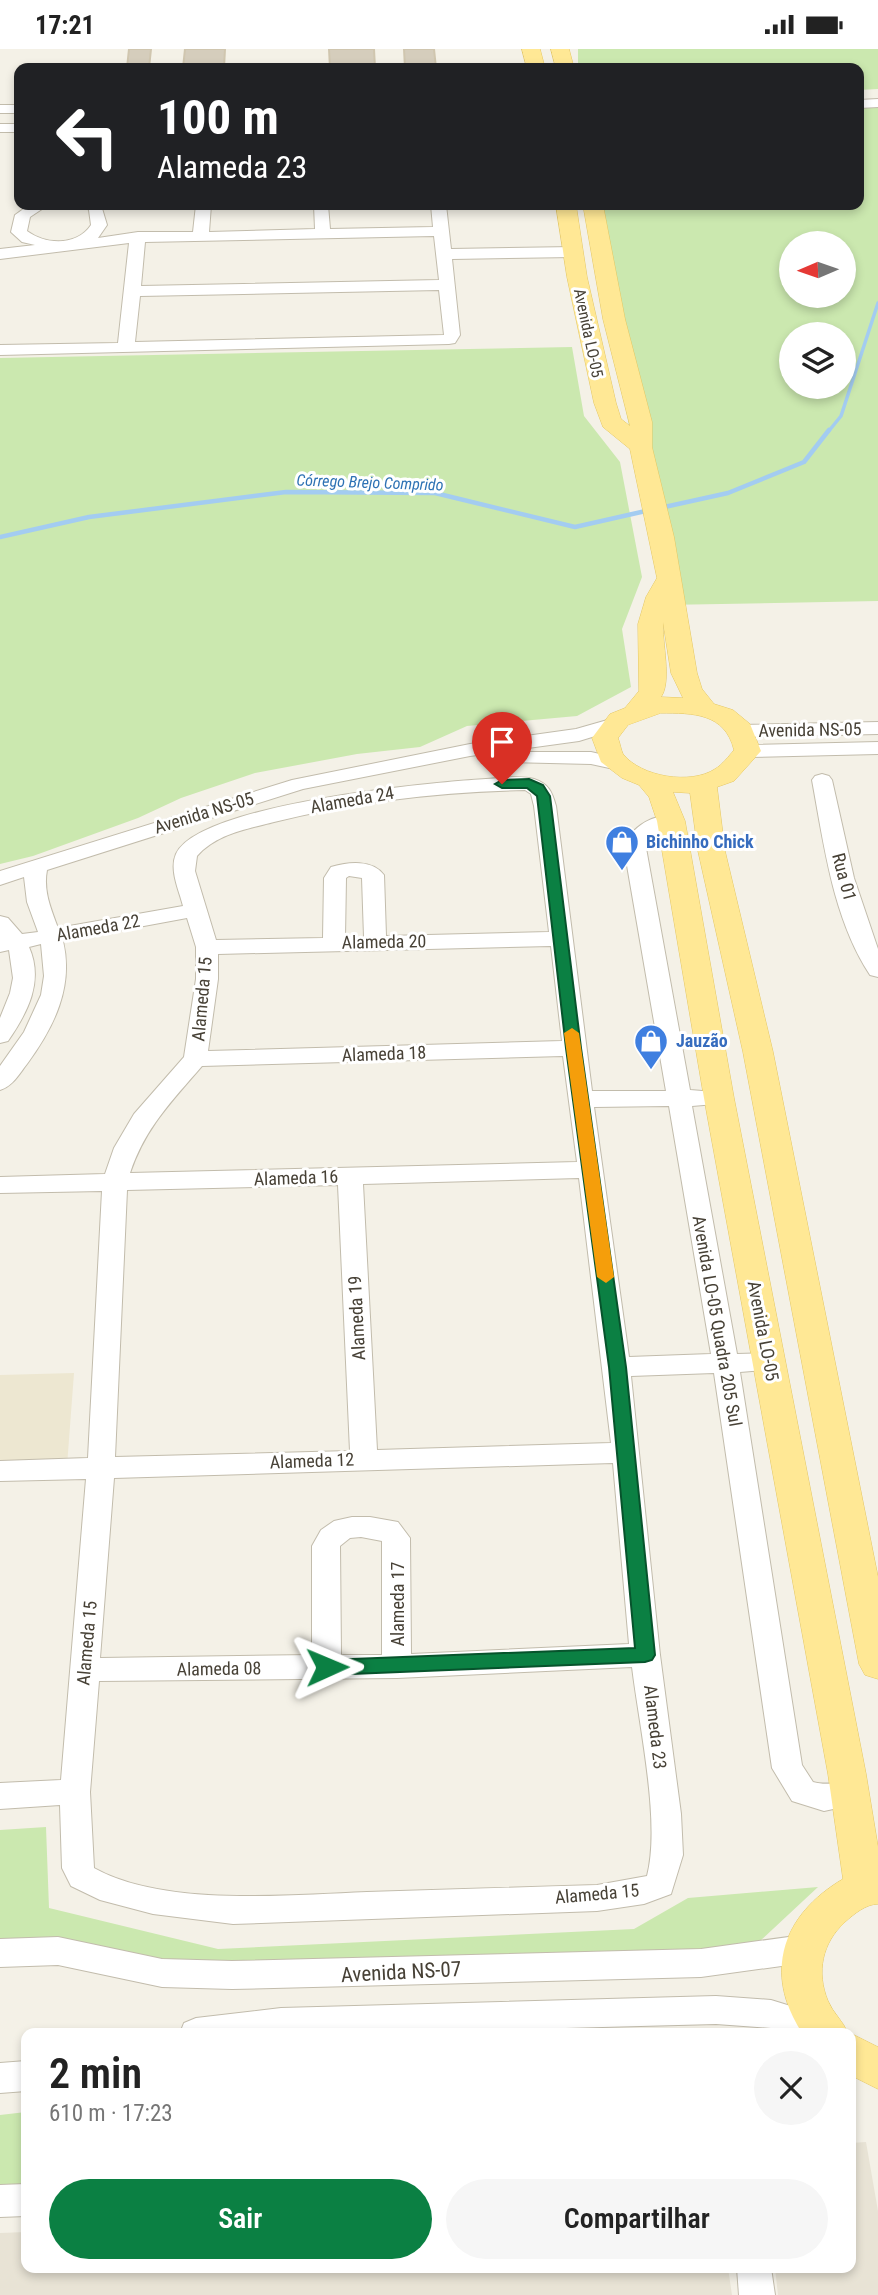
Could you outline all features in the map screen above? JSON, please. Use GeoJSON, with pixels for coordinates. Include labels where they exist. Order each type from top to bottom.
{"type":"FeatureCollection","features":[{"type":"Feature","properties":{"kind":"main road","name":"Avenida LO-05"},"geometry":{"type":"LineString","coordinates":[[567,210],[605,403],[611,422],[641,447]]}},
{"type":"Feature","properties":{"kind":"main road","name":"Avenida LO-05"},"geometry":{"type":"LineString","coordinates":[[594,210],[614,319],[641,422],[641,447],[662,537],[667,580],[673,597],[676,633],[687,683],[705,709]]}},
{"type":"Feature","properties":{"kind":"main road"},"geometry":{"type":"LineString","coordinates":[[636,710],[659,705],[682,705],[705,709],[727,718],[745,741],[739,766],[731,773],[703,783],[675,785],[629,774],[614,763],[606,750],[605,737],[611,725],[636,710],[652,692],[648,630],[652,610],[667,580]]}},
{"type":"Feature","properties":{"kind":"main road","name":"Avenida LO-05"},"geometry":{"type":"LineString","coordinates":[[650,781],[662,796],[671,821],[768,1362],[850,1794],[871,1887]]}},
{"type":"Feature","properties":{"kind":"main road"},"geometry":{"type":"LineString","coordinates":[[703,783],[718,876],[758,1049],[839,1483],[878,1664]]}},
{"type":"Feature","properties":{"kind":"main road"},"geometry":{"type":"LineString","coordinates":[[825,2028],[809,2007],[802,1976],[803,1949],[822,1918],[871,1887]]}},
{"type":"Feature","properties":{"kind":"main road"},"geometry":{"type":"LineString","coordinates":[[856,2054],[878,2070]]}},
{"type":"Feature","properties":{"kind":"street"},"geometry":{"type":"LineString","coordinates":[[1,254],[10,247],[19,232],[23,215],[32,210]]}},
{"type":"Feature","properties":{"kind":"street"},"geometry":{"type":"LineString","coordinates":[[19,232],[27,239],[69,244],[96,230],[99,225],[96,210]]}},
{"type":"Feature","properties":{"kind":"street"},"geometry":{"type":"LineString","coordinates":[[201,235],[203,210]]}},
{"type":"Feature","properties":{"kind":"street"},"geometry":{"type":"LineString","coordinates":[[321,210],[323,233]]}},
{"type":"Feature","properties":{"kind":"street"},"geometry":{"type":"LineString","coordinates":[[0,350],[441,341],[452,335],[440,210]]}},
{"type":"Feature","properties":{"kind":"street"},"geometry":{"type":"LineString","coordinates":[[96,230],[136,238]]}},
{"type":"Feature","properties":{"kind":"street"},"geometry":{"type":"LineString","coordinates":[[1,254],[136,238],[442,231]]}},
{"type":"Feature","properties":{"kind":"street"},"geometry":{"type":"LineString","coordinates":[[126,348],[136,238]]}},
{"type":"Feature","properties":{"kind":"street"},"geometry":{"type":"LineString","coordinates":[[446,254],[573,252]]}},
{"type":"Feature","properties":{"kind":"street"},"geometry":{"type":"LineString","coordinates":[[131,291],[447,285]]}},
{"type":"Feature","properties":{"kind":"street","name":"Avenida NS-05"},"geometry":{"type":"LineString","coordinates":[[0,878],[299,784],[470,750],[579,735],[611,725]]}},
{"type":"Feature","properties":{"kind":"street","name":"Avenida NS-05"},"geometry":{"type":"LineString","coordinates":[[745,741],[878,728]]}},
{"type":"Feature","properties":{"kind":"street","name":"Avenida NS-05"},"geometry":{"type":"LineString","coordinates":[[745,741],[878,748]]}},
{"type":"Feature","properties":{"kind":"street","name":"Avenida NS-05"},"geometry":{"type":"LineString","coordinates":[[411,763],[563,757],[591,758],[614,763]]}},
{"type":"Feature","properties":{"kind":"street","name":"Rua 01"},"geometry":{"type":"LineString","coordinates":[[822,780],[834,841],[859,930],[878,970]]}},
{"type":"Feature","properties":{"kind":"street","name":"Alameda 24"},"geometry":{"type":"LineString","coordinates":[[186,855],[208,837],[226,829],[317,805],[410,790],[529,783]]}},
{"type":"Feature","properties":{"kind":"street","name":"Alameda 23"},"geometry":{"type":"LineString","coordinates":[[529,783],[538,787],[544,796],[574,1048],[617,1367],[645,1655],[666,1814],[668,1855],[660,1885]]}},
{"type":"Feature","properties":{"kind":"street","name":"Avenida LO-05 Quadra 205 Sul"},"geometry":{"type":"LineString","coordinates":[[671,821],[644,830],[637,838],[635,848],[726,1364],[787,1768],[803,1792],[824,1798],[850,1794]]}},
{"type":"Feature","properties":{"kind":"street","name":"Alameda 15"},"geometry":{"type":"LineString","coordinates":[[186,855],[184,871],[207,947],[207,979],[195,1059],[142,1120],[126,1148],[115,1182],[101,1467],[75,1792],[78,1864],[82,1877],[100,1887],[178,1905],[233,1910],[597,1898],[644,1891],[660,1885]]}},
{"type":"Feature","properties":{"kind":"street"},"geometry":{"type":"LineString","coordinates":[[0,1082],[43,1021],[55,983],[51,937],[37,900],[34,875],[37,867]]}},
{"type":"Feature","properties":{"kind":"street"},"geometry":{"type":"LineString","coordinates":[[334,943],[336,876],[342,870],[358,869],[373,875],[375,943]]}},
{"type":"Feature","properties":{"kind":"street","name":"Alameda 22"},"geometry":{"type":"LineString","coordinates":[[8,944],[196,910]]}},
{"type":"Feature","properties":{"kind":"street"},"geometry":{"type":"LineString","coordinates":[[0,923],[8,944],[23,955],[25,976],[23,994],[11,1023],[0,1036]]}},
{"type":"Feature","properties":{"kind":"street","name":"Alameda 20"},"geometry":{"type":"LineString","coordinates":[[207,947],[561,939]]}},
{"type":"Feature","properties":{"kind":"street","name":"Alameda 18"},"geometry":{"type":"LineString","coordinates":[[195,1059],[574,1048]]}},
{"type":"Feature","properties":{"kind":"street"},"geometry":{"type":"LineString","coordinates":[[581,1099],[719,1098]]}},
{"type":"Feature","properties":{"kind":"street","name":"Alameda 16"},"geometry":{"type":"LineString","coordinates":[[0,1185],[591,1170]]}},
{"type":"Feature","properties":{"kind":"street","name":"Alameda 19"},"geometry":{"type":"LineString","coordinates":[[350,1176],[364,1460]]}},
{"type":"Feature","properties":{"kind":"street"},"geometry":{"type":"LineString","coordinates":[[617,1367],[768,1362]]}},
{"type":"Feature","properties":{"kind":"street","name":"Alameda 12"},"geometry":{"type":"LineString","coordinates":[[0,1471],[624,1454]]}},
{"type":"Feature","properties":{"kind":"street","name":"Alameda 17"},"geometry":{"type":"LineString","coordinates":[[327,1667],[326,1546],[332,1534],[345,1527],[384,1529],[391,1531],[396,1538],[397,1666]]}},
{"type":"Feature","properties":{"kind":"street","name":"Alameda 08"},"geometry":{"type":"LineString","coordinates":[[85,1670],[397,1666],[645,1655]]}},
{"type":"Feature","properties":{"kind":"street"},"geometry":{"type":"LineString","coordinates":[[0,1796],[75,1792]]}},
{"type":"Feature","properties":{"kind":"street","name":"Avenida NS-07"},"geometry":{"type":"LineString","coordinates":[[0,1953],[58,1951],[158,1972],[232,1976],[701,1963],[803,1949]]}},
{"type":"Feature","properties":{"kind":"street"},"geometry":{"type":"LineString","coordinates":[[245,2028],[294,2023],[716,2010],[771,2014],[806,2028]]}},
{"type":"Feature","properties":{"kind":"street"},"geometry":{"type":"LineString","coordinates":[[0,2078],[21,2076]]}},
{"type":"Feature","properties":{"kind":"street"},"geometry":{"type":"LineString","coordinates":[[0,2201],[21,2200]]}},
{"type":"Feature","properties":{"kind":"street"},"geometry":{"type":"LineString","coordinates":[[755,2273],[757,2295]]}},
{"type":"Feature","properties":{"kind":"shaded area"},"geometry":{"type":"Polygon","coordinates":[[[74,1373],[67,1466],[0,1468],[0,1375],[74,1373]]]}},
{"type":"Feature","properties":{"kind":"shaded area"},"geometry":{"type":"Polygon","coordinates":[[[866,2142],[878,2211],[878,2295],[778,2295],[776,2273],[856,2273],[856,2143],[866,2142]]]}},
{"type":"Feature","properties":{"kind":"shaded area"},"geometry":{"type":"Polygon","coordinates":[[[21,2232],[21,2273],[729,2273],[732,2295],[0,2295],[0,2233],[21,2232]]]}},
{"type":"Feature","properties":{"kind":"green space"},"geometry":{"type":"Polygon","coordinates":[[[578,49],[878,49],[878,89],[864,90],[864,63],[578,63],[578,49]]]}},
{"type":"Feature","properties":{"kind":"green space"},"geometry":{"type":"Polygon","coordinates":[[[878,103],[878,601],[664,605],[587,210],[864,210],[864,104],[878,103]]]}},
{"type":"Feature","properties":{"kind":"green space"},"geometry":{"type":"Polygon","coordinates":[[[572,347],[584,416],[620,462],[642,577],[622,629],[631,687],[577,716],[467,726],[420,747],[357,754],[255,773],[181,798],[138,818],[33,856],[0,864],[0,358],[572,347]]]}},
{"type":"Feature","properties":{"kind":"green space"},"geometry":{"type":"Polygon","coordinates":[[[46,1827],[49,1908],[218,1949],[634,1929],[688,1898],[818,1887],[744,1956],[258,1981],[0,1954],[0,1830],[46,1827]]]}},
{"type":"Feature","properties":{"kind":"green space"},"geometry":{"type":"Polygon","coordinates":[[[21,2113],[21,2206],[0,2208],[0,2115],[21,2113]]]}},
{"type":"Feature","properties":{"kind":"building"},"geometry":{"type":"Polygon","coordinates":[[[129,49],[151,49],[150,63],[128,63],[129,49]]]}},
{"type":"Feature","properties":{"kind":"building"},"geometry":{"type":"Polygon","coordinates":[[[185,49],[225,49],[224,63],[184,63],[185,49]]]}},
{"type":"Feature","properties":{"kind":"building"},"geometry":{"type":"Polygon","coordinates":[[[329,49],[374,49],[375,63],[330,63],[329,49]]]}},
{"type":"Feature","properties":{"kind":"building"},"geometry":{"type":"Polygon","coordinates":[[[404,49],[434,49],[435,63],[405,63],[404,49]]]}},
{"type":"Feature","properties":{"kind":"waterway","name":"Córrego Brejo Comprido"},"geometry":{"type":"LineString","coordinates":[[828,432],[841,416],[878,303]]}},
{"type":"Feature","properties":{"kind":"waterway","name":"Córrego Brejo Comprido"},"geometry":{"type":"LineString","coordinates":[[660,508],[728,493],[804,462],[829,430]]}},
{"type":"Feature","properties":{"kind":"waterway","name":"Córrego Brejo Comprido"},"geometry":{"type":"LineString","coordinates":[[0,537],[89,517],[286,492],[435,493],[575,527],[650,510]]}},
{"type":"Feature","properties":{"kind":"slow traffic"},"geometry":{"type":"LineString","coordinates":[[572,1033],[606,1277]]}},
{"type":"Feature","properties":{"kind":"place","name":"Bichinho Chick"},"geometry":{"type":"Point","coordinates":[622,872]}},
{"type":"Feature","properties":{"kind":"place","name":"Jauzão"},"geometry":{"type":"Point","coordinates":[651,1071]}},
{"type":"Feature","properties":{"kind":"route"},"geometry":{"type":"LineString","coordinates":[[327,1667],[645,1655],[617,1367],[574,1048],[544,796],[538,787],[529,783],[502,784]]}}]}
